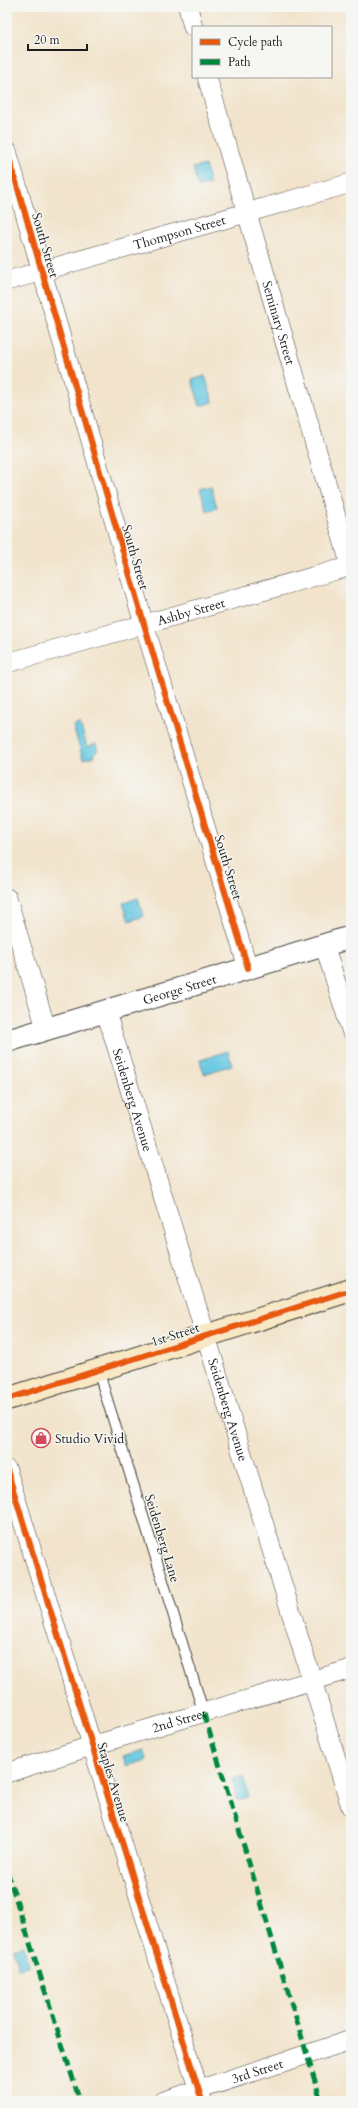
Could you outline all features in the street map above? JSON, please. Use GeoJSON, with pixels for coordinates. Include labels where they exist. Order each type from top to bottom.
{"type":"FeatureCollection","features":[{"type":"Feature","properties":{"kind":"main road","name":"1st Street"},"geometry":{"type":"LineString","coordinates":[[7,1399],[351,1290]]}},
{"type":"Feature","properties":{"kind":"street"},"geometry":{"type":"LineString","coordinates":[[188,7],[193,26]]}},
{"type":"Feature","properties":{"kind":"street","name":"Seminary Street"},"geometry":{"type":"LineString","coordinates":[[208,78],[246,214],[351,566]]}},
{"type":"Feature","properties":{"kind":"street","name":"South Street"},"geometry":{"type":"LineString","coordinates":[[7,151],[144,624],[248,968]]}},
{"type":"Feature","properties":{"kind":"street","name":"Thompson Street"},"geometry":{"type":"LineString","coordinates":[[7,281],[351,183]]}},
{"type":"Feature","properties":{"kind":"street","name":"Ashby Street"},"geometry":{"type":"LineString","coordinates":[[7,663],[351,566]]}},
{"type":"Feature","properties":{"kind":"street"},"geometry":{"type":"LineString","coordinates":[[7,898],[46,1028]]}},
{"type":"Feature","properties":{"kind":"street","name":"George Street"},"geometry":{"type":"LineString","coordinates":[[7,1041],[351,936]]}},
{"type":"Feature","properties":{"kind":"street"},"geometry":{"type":"LineString","coordinates":[[324,944],[351,1030]]}},
{"type":"Feature","properties":{"kind":"street","name":"Seidenberg Avenue"},"geometry":{"type":"LineString","coordinates":[[106,1012],[207,1335],[351,1807]]}},
{"type":"Feature","properties":{"kind":"street","name":"Staples Avenue"},"geometry":{"type":"LineString","coordinates":[[7,1470],[200,2096]]}},
{"type":"Feature","properties":{"kind":"street","name":"2nd Street"},"geometry":{"type":"LineString","coordinates":[[7,1774],[91,1746],[204,1714],[351,1669]]}},
{"type":"Feature","properties":{"kind":"street","name":"3rd Street"},"geometry":{"type":"LineString","coordinates":[[164,2101],[200,2096],[351,2040]]}},
{"type":"Feature","properties":{"kind":"lane","name":"Seidenberg Lane"},"geometry":{"type":"LineString","coordinates":[[98,1370],[204,1714]]}},
{"type":"Feature","properties":{"kind":"water"},"geometry":{"type":"Polygon","coordinates":[[[205,165],[210,184],[198,187],[193,168],[205,165]]]}},
{"type":"Feature","properties":{"kind":"water"},"geometry":{"type":"Polygon","coordinates":[[[205,376],[213,402],[200,406],[192,380],[205,376]]]}},
{"type":"Feature","properties":{"kind":"water"},"geometry":{"type":"Polygon","coordinates":[[[211,486],[217,508],[207,511],[200,489],[211,486]]]}},
{"type":"Feature","properties":{"kind":"water"},"geometry":{"type":"Polygon","coordinates":[[[80,724],[87,747],[96,744],[98,750],[94,753],[95,756],[83,759],[73,726],[80,724]]]}},
{"type":"Feature","properties":{"kind":"water"},"geometry":{"type":"Polygon","coordinates":[[[138,898],[144,916],[129,921],[123,903],[138,898]]]}},
{"type":"Feature","properties":{"kind":"water"},"geometry":{"type":"Polygon","coordinates":[[[228,1051],[232,1065],[204,1074],[200,1060],[228,1051]]]}},
{"type":"Feature","properties":{"kind":"water"},"geometry":{"type":"Polygon","coordinates":[[[143,1750],[147,1760],[126,1766],[123,1756],[143,1750]]]}},
{"type":"Feature","properties":{"kind":"water"},"geometry":{"type":"Polygon","coordinates":[[[243,1776],[249,1797],[238,1800],[232,1779],[243,1776]]]}},
{"type":"Feature","properties":{"kind":"water"},"geometry":{"type":"Polygon","coordinates":[[[24,1946],[28,1966],[18,1968],[13,1949],[24,1946]]]}},
{"type":"Feature","properties":{"kind":"marked path"},"geometry":{"type":"LineString","coordinates":[[204,1714],[321,2101]]}},
{"type":"Feature","properties":{"kind":"marked path"},"geometry":{"type":"LineString","coordinates":[[7,1871],[80,2101]]}},
{"type":"Feature","properties":{"kind":"cycle path"},"geometry":{"type":"LineString","coordinates":[[7,151],[144,624],[248,968]]}},
{"type":"Feature","properties":{"kind":"cycle path"},"geometry":{"type":"LineString","coordinates":[[7,1399],[351,1290]]}},
{"type":"Feature","properties":{"kind":"cycle path"},"geometry":{"type":"LineString","coordinates":[[7,1470],[202,2101]]}},
{"type":"Feature","properties":{"kind":"place","name":"Studio Vivid"},"geometry":{"type":"Point","coordinates":[41,1438]}}]}
